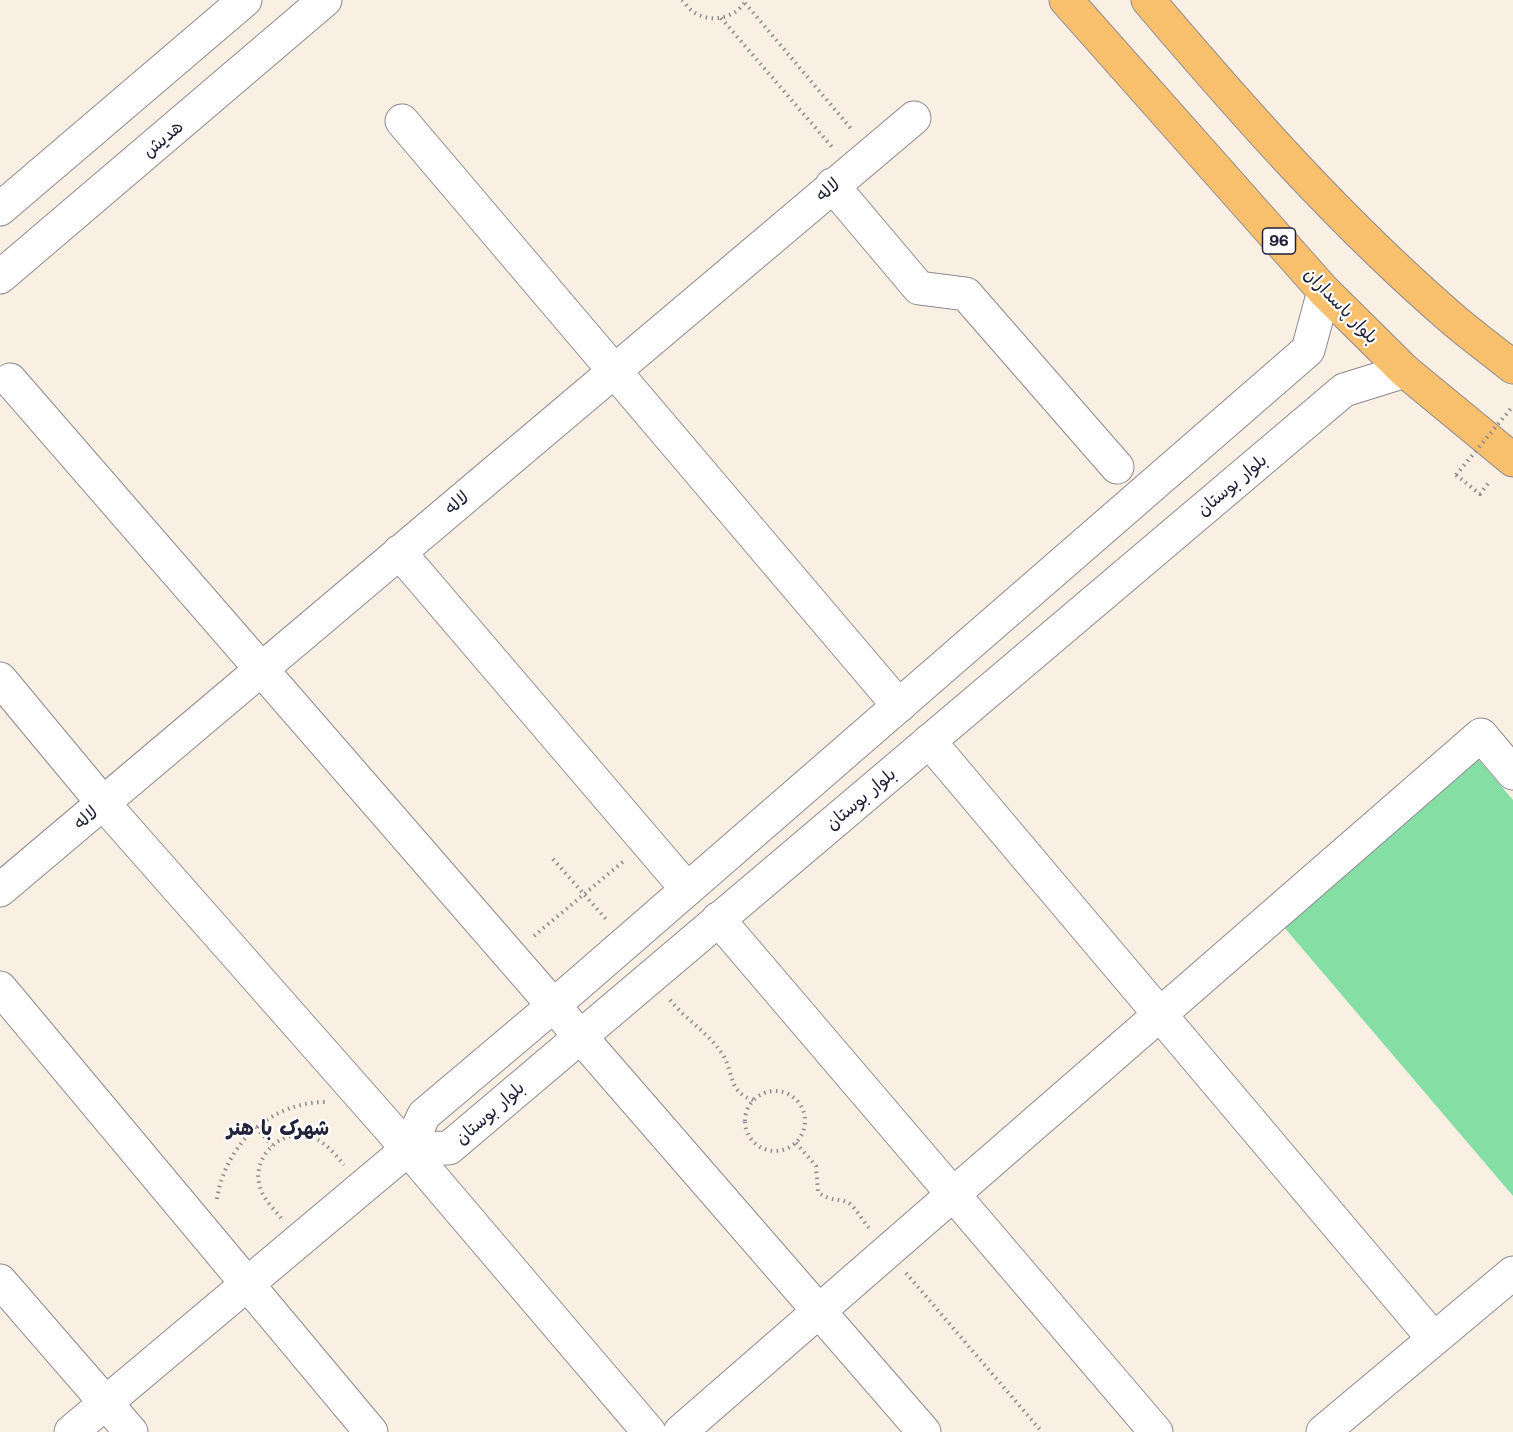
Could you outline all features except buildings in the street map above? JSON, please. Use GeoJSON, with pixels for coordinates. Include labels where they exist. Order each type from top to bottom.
{"type":"FeatureCollection","features":[{"type":"Feature","properties":{"kind":"highway","name":"بلوار پاسداران"},"geometry":{"type":"LineString","coordinates":[[1066,0],[1324,291],[1405,371],[1513,460]]}},
{"type":"Feature","properties":{"kind":"highway"},"geometry":{"type":"LineString","coordinates":[[1148,0],[1234,101],[1374,247],[1456,322],[1513,366]]}},
{"type":"Feature","properties":{"kind":"street"},"geometry":{"type":"LineString","coordinates":[[0,209],[245,0]]}},
{"type":"Feature","properties":{"kind":"street","name":"هدیش"},"geometry":{"type":"LineString","coordinates":[[0,278],[325,0]]}},
{"type":"Feature","properties":{"kind":"street","name":"لاله"},"geometry":{"type":"LineString","coordinates":[[0,890],[914,118]]}},
{"type":"Feature","properties":{"kind":"street"},"geometry":{"type":"LineString","coordinates":[[402,122],[899,706]]}},
{"type":"Feature","properties":{"kind":"street"},"geometry":{"type":"LineString","coordinates":[[852,169],[919,288],[966,294],[1117,467]]}},
{"type":"Feature","properties":{"kind":"street"},"geometry":{"type":"LineString","coordinates":[[71,1432],[408,1149],[424,1115],[553,1006],[1308,350],[1324,291]]}},
{"type":"Feature","properties":{"kind":"street","name":"بلوار بوستان"},"geometry":{"type":"LineString","coordinates":[[408,1149],[449,1148],[1344,390],[1405,371]]}},
{"type":"Feature","properties":{"kind":"street"},"geometry":{"type":"LineString","coordinates":[[10,380],[924,1432]]}},
{"type":"Feature","properties":{"kind":"street"},"geometry":{"type":"LineString","coordinates":[[399,552],[687,889]]}},
{"type":"Feature","properties":{"kind":"street"},"geometry":{"type":"LineString","coordinates":[[0,679],[104,802],[408,1149],[649,1432]]}},
{"type":"Feature","properties":{"kind":"street"},"geometry":{"type":"LineString","coordinates":[[680,1432],[1481,735],[1513,773]]}},
{"type":"Feature","properties":{"kind":"street"},"geometry":{"type":"LineString","coordinates":[[929,741],[1434,1339]]}},
{"type":"Feature","properties":{"kind":"street"},"geometry":{"type":"LineString","coordinates":[[718,920],[1156,1432]]}},
{"type":"Feature","properties":{"kind":"street"},"geometry":{"type":"LineString","coordinates":[[0,988],[371,1432]]}},
{"type":"Feature","properties":{"kind":"street"},"geometry":{"type":"LineString","coordinates":[[1323,1432],[1513,1273]]}},
{"type":"Feature","properties":{"kind":"street"},"geometry":{"type":"LineString","coordinates":[[0,1281],[131,1432]]}},
{"type":"Feature","properties":{"kind":"path"},"geometry":{"type":"LineString","coordinates":[[682,0],[691,11],[705,18],[721,18],[735,13],[746,1],[852,169]]}},
{"type":"Feature","properties":{"kind":"path"},"geometry":{"type":"LineString","coordinates":[[721,18],[852,169]]}},
{"type":"Feature","properties":{"kind":"path"},"geometry":{"type":"LineString","coordinates":[[1480,494],[1456,475],[1513,406]]}},
{"type":"Feature","properties":{"kind":"path"},"geometry":{"type":"LineString","coordinates":[[510,956],[647,842]]}},
{"type":"Feature","properties":{"kind":"path"},"geometry":{"type":"LineString","coordinates":[[553,859],[626,942]]}},
{"type":"Feature","properties":{"kind":"path"},"geometry":{"type":"LineString","coordinates":[[652,976],[675,1007],[713,1042],[724,1057],[735,1086],[742,1097],[753,1100]]}},
{"type":"Feature","properties":{"kind":"path"},"geometry":{"type":"LineString","coordinates":[[774,1091],[786,1093],[796,1100],[802,1109],[805,1121],[803,1132],[796,1143],[787,1149],[775,1152],[763,1150],[753,1143],[744,1121],[746,1110],[753,1100],[763,1093],[774,1091]]}},
{"type":"Feature","properties":{"kind":"path"},"geometry":{"type":"LineString","coordinates":[[216,1204],[225,1168],[234,1151],[256,1127],[278,1113],[298,1106],[328,1102]]}},
{"type":"Feature","properties":{"kind":"path"},"geometry":{"type":"LineString","coordinates":[[256,1127],[272,1146]]}},
{"type":"Feature","properties":{"kind":"path"},"geometry":{"type":"LineString","coordinates":[[298,1240],[264,1197],[260,1187],[260,1164],[272,1146],[282,1138],[294,1135],[306,1135],[318,1140],[328,1147],[363,1186]]}},
{"type":"Feature","properties":{"kind":"path"},"geometry":{"type":"LineString","coordinates":[[796,1143],[816,1166],[818,1192],[828,1200],[850,1204],[1042,1432]]}},
{"type":"Feature","properties":{"kind":"green space"},"geometry":{"type":"Polygon","coordinates":[[[1478,759],[1513,800],[1513,1196],[1283,926],[1478,759]]]}},
{"type":"Feature","properties":{"kind":"district","name":"شهرک با هنر"},"geometry":{"type":"Point","coordinates":[278,1129]}}]}
